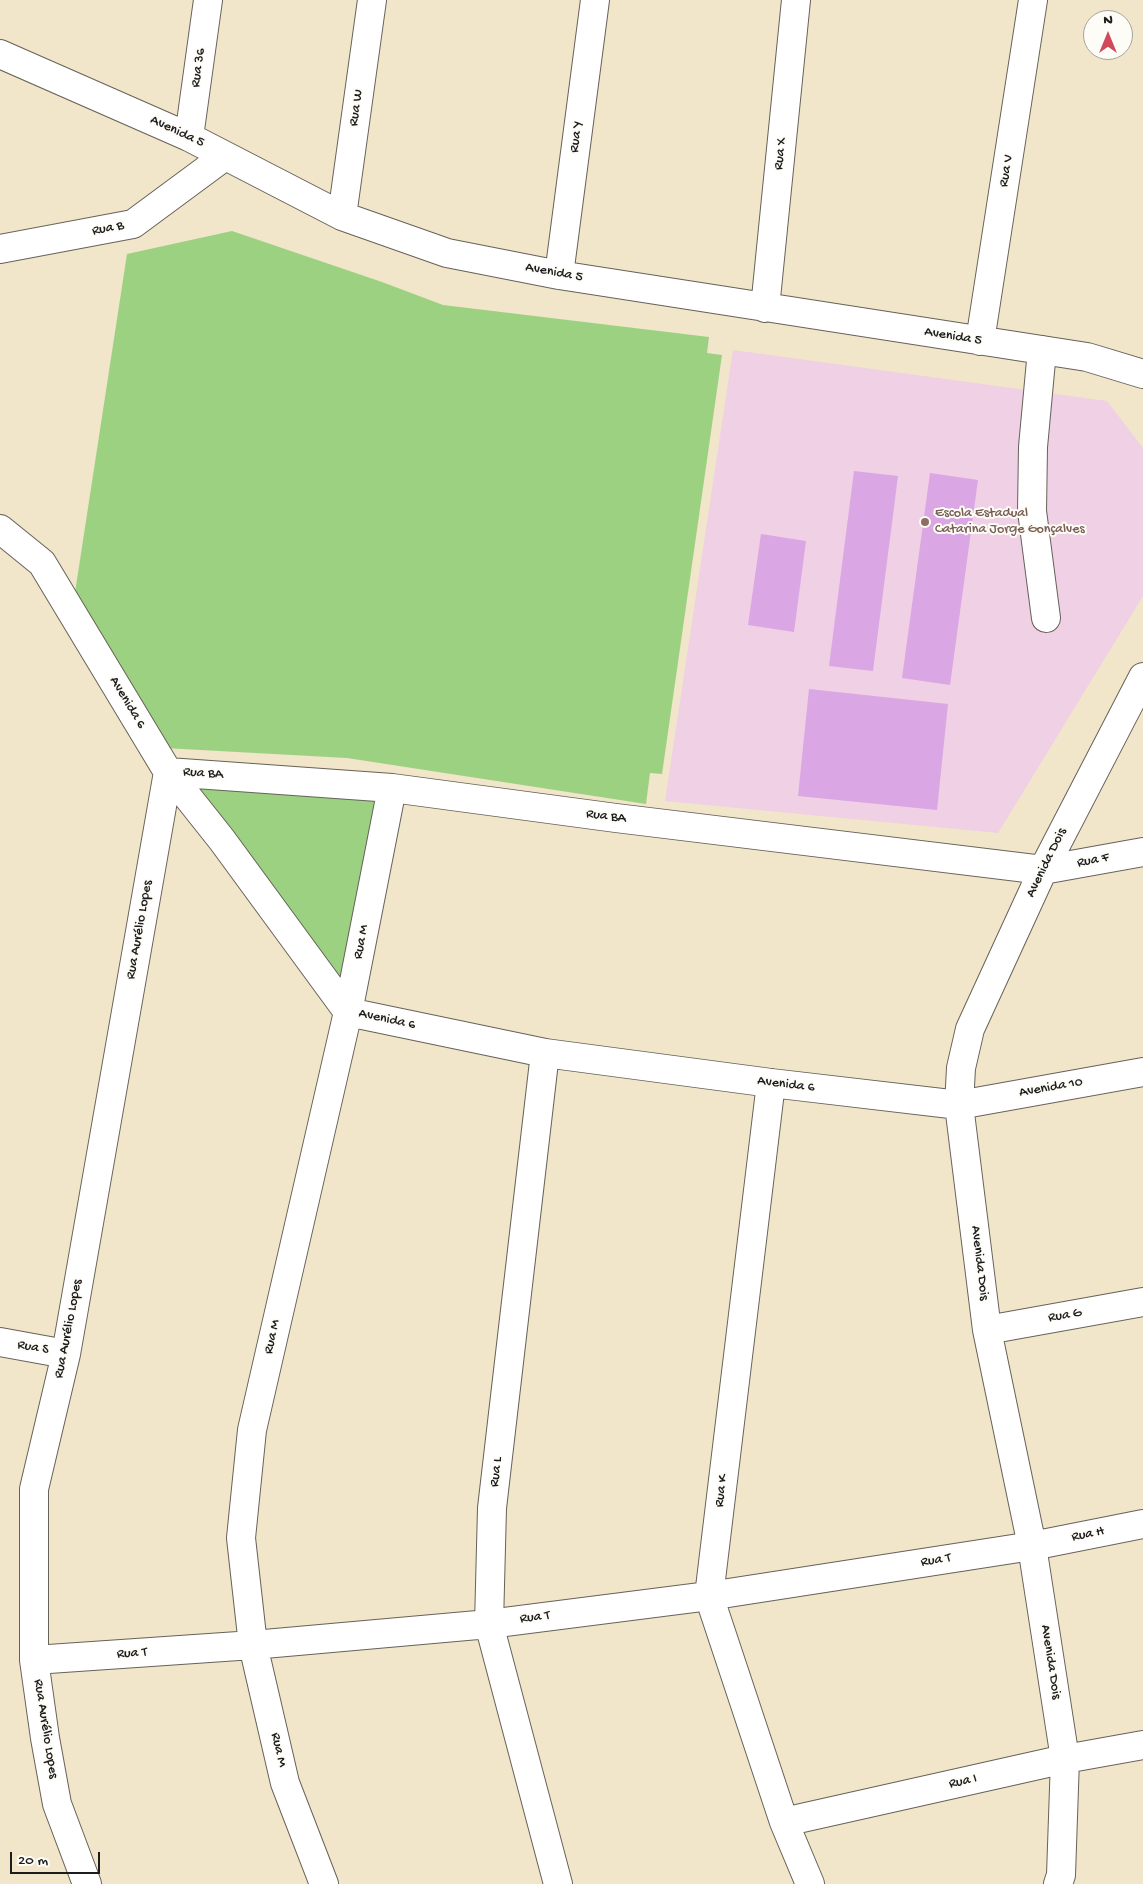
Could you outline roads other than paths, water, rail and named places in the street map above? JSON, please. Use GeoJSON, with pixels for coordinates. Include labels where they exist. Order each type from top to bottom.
{"type":"FeatureCollection","features":[{"type":"Feature","properties":{"kind":"street","name":"Rua 36"},"geometry":{"type":"LineString","coordinates":[[189,137],[208,0]]}},
{"type":"Feature","properties":{"kind":"street","name":"Rua W"},"geometry":{"type":"LineString","coordinates":[[342,216],[372,0]]}},
{"type":"Feature","properties":{"kind":"street","name":"Rua Y"},"geometry":{"type":"LineString","coordinates":[[559,275],[595,0]]}},
{"type":"Feature","properties":{"kind":"street","name":"Rua X"},"geometry":{"type":"LineString","coordinates":[[766,308],[796,0]]}},
{"type":"Feature","properties":{"kind":"street","name":"Rua V"},"geometry":{"type":"LineString","coordinates":[[980,342],[1033,0]]}},
{"type":"Feature","properties":{"kind":"street","name":"Avenida 5"},"geometry":{"type":"LineString","coordinates":[[0,54],[189,137],[342,216],[447,253],[559,275],[980,342],[1087,357],[1143,374]]}},
{"type":"Feature","properties":{"kind":"street","name":"Rua B"},"geometry":{"type":"LineString","coordinates":[[0,249],[133,224],[225,156]]}},
{"type":"Feature","properties":{"kind":"street"},"geometry":{"type":"LineString","coordinates":[[1042,350],[1033,446],[1032,511],[1046,618]]}},
{"type":"Feature","properties":{"kind":"street","name":"Avenida 6"},"geometry":{"type":"LineString","coordinates":[[0,529],[42,562],[168,772],[222,840],[348,1012],[545,1053],[771,1083],[958,1105]]}},
{"type":"Feature","properties":{"kind":"street","name":"Avenida Dois"},"geometry":{"type":"LineString","coordinates":[[1058,1884],[1061,1875],[1065,1759],[1032,1546],[987,1330],[958,1105],[961,1068],[970,1029],[1043,870],[1143,677]]}},
{"type":"Feature","properties":{"kind":"street","name":"Rua BA"},"geometry":{"type":"LineString","coordinates":[[168,772],[392,788],[626,820],[1043,870]]}},
{"type":"Feature","properties":{"kind":"street","name":"Rua Aurélio Lopes"},"geometry":{"type":"LineString","coordinates":[[87,1884],[57,1804],[34,1660],[34,1488],[66,1354],[168,772]]}},
{"type":"Feature","properties":{"kind":"street","name":"Rua M"},"geometry":{"type":"LineString","coordinates":[[324,1884],[285,1783],[253,1645],[242,1538],[252,1430],[348,1012],[392,788]]}},
{"type":"Feature","properties":{"kind":"street","name":"Rua F"},"geometry":{"type":"LineString","coordinates":[[1043,870],[1143,852]]}},
{"type":"Feature","properties":{"kind":"street","name":"Rua L"},"geometry":{"type":"LineString","coordinates":[[545,1053],[492,1508],[489,1624],[558,1884]]}},
{"type":"Feature","properties":{"kind":"street","name":"Avenida 10"},"geometry":{"type":"LineString","coordinates":[[958,1105],[1143,1072]]}},
{"type":"Feature","properties":{"kind":"street","name":"Rua K"},"geometry":{"type":"LineString","coordinates":[[771,1083],[710,1596],[784,1822],[810,1884]]}},
{"type":"Feature","properties":{"kind":"street","name":"Rua G"},"geometry":{"type":"LineString","coordinates":[[987,1330],[1143,1302]]}},
{"type":"Feature","properties":{"kind":"street","name":"Rua S"},"geometry":{"type":"LineString","coordinates":[[0,1342],[66,1354]]}},
{"type":"Feature","properties":{"kind":"street","name":"Rua H"},"geometry":{"type":"LineString","coordinates":[[1032,1546],[1143,1524]]}},
{"type":"Feature","properties":{"kind":"street","name":"Rua T"},"geometry":{"type":"LineString","coordinates":[[34,1660],[253,1645],[489,1624],[710,1596],[1032,1546]]}},
{"type":"Feature","properties":{"kind":"street","name":"Rua I"},"geometry":{"type":"LineString","coordinates":[[784,1822],[1065,1759],[1143,1745]]}},
{"type":"Feature","properties":{"kind":"place","name":"Escola Estadual Catarina Jorge Gonçalves"},"geometry":{"type":"Point","coordinates":[925,522]}}]}
